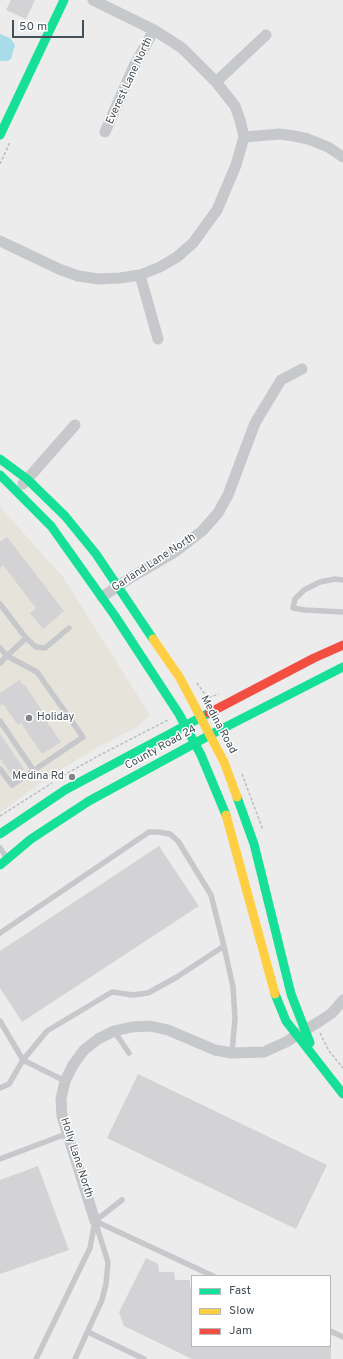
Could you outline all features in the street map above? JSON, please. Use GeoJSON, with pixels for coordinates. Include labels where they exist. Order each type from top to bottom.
{"type":"FeatureCollection","features":[{"type":"Feature","properties":{"kind":"street"},"geometry":{"type":"LineString","coordinates":[[0,136],[64,0]]}},
{"type":"Feature","properties":{"kind":"street"},"geometry":{"type":"LineString","coordinates":[[0,241],[59,269],[78,276],[113,279],[140,275],[160,268],[177,257],[193,243],[217,210],[236,165],[244,137],[235,106],[216,82],[182,48],[154,30],[93,0]]}},
{"type":"Feature","properties":{"kind":"street","name":"Everest Lane North"},"geometry":{"type":"LineString","coordinates":[[105,132],[134,66],[154,30]]}},
{"type":"Feature","properties":{"kind":"street"},"geometry":{"type":"LineString","coordinates":[[216,82],[266,35]]}},
{"type":"Feature","properties":{"kind":"street"},"geometry":{"type":"LineString","coordinates":[[244,137],[280,134],[294,136],[308,139],[328,147],[343,157]]}},
{"type":"Feature","properties":{"kind":"street"},"geometry":{"type":"LineString","coordinates":[[140,275],[158,338]]}},
{"type":"Feature","properties":{"kind":"street","name":"Garland Lane North"},"geometry":{"type":"LineString","coordinates":[[102,597],[190,542],[218,513],[228,495],[255,423],[281,380],[302,370]]}},
{"type":"Feature","properties":{"kind":"street"},"geometry":{"type":"LineString","coordinates":[[17,490],[75,425]]}},
{"type":"Feature","properties":{"kind":"street","name":"Medina Road"},"geometry":{"type":"LineString","coordinates":[[0,459],[27,479],[66,516],[96,554],[180,678],[224,762],[254,844],[301,1033],[315,1057],[343,1094]]}},
{"type":"Feature","properties":{"kind":"street","name":"Medina Road"},"geometry":{"type":"LineString","coordinates":[[0,475],[17,490],[51,526],[102,597],[152,672],[195,744],[224,807],[273,988],[286,1022],[301,1033]]}},
{"type":"Feature","properties":{"kind":"street","name":"County Road 24"},"geometry":{"type":"LineString","coordinates":[[0,834],[65,790],[185,726],[343,645]]}},
{"type":"Feature","properties":{"kind":"street","name":"County Road 24"},"geometry":{"type":"LineString","coordinates":[[0,865],[31,840],[89,801],[210,735],[343,667]]}},
{"type":"Feature","properties":{"kind":"street","name":"Holly Lane North"},"geometry":{"type":"LineString","coordinates":[[95,1221],[66,1134],[62,1116],[62,1099],[65,1081],[73,1065],[84,1050],[98,1039],[114,1031],[132,1027],[150,1026],[168,1030],[199,1045],[232,1054],[264,1052],[301,1033],[332,1013],[343,1000]]}},
{"type":"Feature","properties":{"kind":"lane"},"geometry":{"type":"LineString","coordinates":[[343,580],[335,579],[314,584],[304,590],[295,599],[293,608],[343,612]]}},
{"type":"Feature","properties":{"kind":"lane"},"geometry":{"type":"LineString","coordinates":[[0,604],[26,638],[36,647],[45,648],[69,628]]}},
{"type":"Feature","properties":{"kind":"lane"},"geometry":{"type":"LineString","coordinates":[[0,663],[26,638]]}},
{"type":"Feature","properties":{"kind":"lane"},"geometry":{"type":"LineString","coordinates":[[0,648],[7,656],[37,672],[83,737],[12,785],[0,768]]}},
{"type":"Feature","properties":{"kind":"lane"},"geometry":{"type":"LineString","coordinates":[[0,721],[34,771]]}},
{"type":"Feature","properties":{"kind":"lane"},"geometry":{"type":"LineString","coordinates":[[0,933],[149,832],[170,834],[178,841],[211,895],[233,987],[235,1010],[232,1054]]}},
{"type":"Feature","properties":{"kind":"lane"},"geometry":{"type":"LineString","coordinates":[[0,848],[8,858]]}},
{"type":"Feature","properties":{"kind":"lane"},"geometry":{"type":"LineString","coordinates":[[0,1088],[9,1084],[23,1060],[47,1031],[112,992],[133,996],[148,993],[177,977],[224,946]]}},
{"type":"Feature","properties":{"kind":"lane"},"geometry":{"type":"LineString","coordinates":[[0,1021],[23,1060],[65,1081]]}},
{"type":"Feature","properties":{"kind":"lane"},"geometry":{"type":"LineString","coordinates":[[114,1031],[129,1052]]}},
{"type":"Feature","properties":{"kind":"lane"},"geometry":{"type":"LineString","coordinates":[[0,1159],[66,1134]]}},
{"type":"Feature","properties":{"kind":"lane"},"geometry":{"type":"LineString","coordinates":[[36,1359],[90,1248],[95,1221],[122,1200]]}},
{"type":"Feature","properties":{"kind":"lane"},"geometry":{"type":"LineString","coordinates":[[95,1221],[211,1275]]}},
{"type":"Feature","properties":{"kind":"lane"},"geometry":{"type":"LineString","coordinates":[[75,1359],[102,1300],[106,1284],[108,1262],[95,1221]]}},
{"type":"Feature","properties":{"kind":"lane"},"geometry":{"type":"LineString","coordinates":[[331,1331],[343,1337]]}},
{"type":"Feature","properties":{"kind":"lane"},"geometry":{"type":"LineString","coordinates":[[88,1332],[144,1359]]}},
{"type":"Feature","properties":{"kind":"shaded area"},"geometry":{"type":"Polygon","coordinates":[[[0,507],[63,577],[150,715],[139,726],[96,748],[43,781],[0,813],[0,507]]]}},
{"type":"Feature","properties":{"kind":"water"},"geometry":{"type":"Polygon","coordinates":[[[0,34],[10,38],[15,45],[11,59],[7,61],[0,61],[0,34]]]}},
{"type":"Feature","properties":{"kind":"building"},"geometry":{"type":"Polygon","coordinates":[[[11,0],[35,0],[26,19],[6,10],[11,0]]]}},
{"type":"Feature","properties":{"kind":"building"},"geometry":{"type":"Polygon","coordinates":[[[7,537],[64,611],[43,629],[30,613],[36,608],[3,565],[0,568],[0,542],[7,537]]]}},
{"type":"Feature","properties":{"kind":"building","name":"Holiday"},"geometry":{"type":"Polygon","coordinates":[[[19,680],[23,685],[24,684],[43,712],[41,713],[61,742],[42,754],[21,723],[18,725],[3,704],[0,706],[0,693],[19,680]]]}},
{"type":"Feature","properties":{"kind":"building"},"geometry":{"type":"Polygon","coordinates":[[[0,734],[24,769],[13,777],[0,758],[0,734]]]}},
{"type":"Feature","properties":{"kind":"building"},"geometry":{"type":"Polygon","coordinates":[[[159,846],[199,906],[22,1022],[0,988],[0,951],[159,846]]]}},
{"type":"Feature","properties":{"kind":"building"},"geometry":{"type":"Polygon","coordinates":[[[138,1074],[327,1165],[296,1229],[107,1138],[138,1074]]]}},
{"type":"Feature","properties":{"kind":"building"},"geometry":{"type":"Polygon","coordinates":[[[38,1166],[69,1250],[0,1274],[0,1180],[38,1166]]]}},
{"type":"Feature","properties":{"kind":"building"},"geometry":{"type":"Polygon","coordinates":[[[146,1258],[158,1264],[159,1272],[174,1272],[175,1280],[190,1280],[191,1347],[331,1347],[331,1359],[192,1359],[124,1326],[119,1312],[146,1258]]]}},
{"type":"Feature","properties":{"kind":"traffic: fast"},"geometry":{"type":"LineString","coordinates":[[0,135],[64,0]]}},
{"type":"Feature","properties":{"kind":"traffic: fast"},"geometry":{"type":"LineString","coordinates":[[0,459],[27,479],[65,516],[96,554],[153,639]]}},
{"type":"Feature","properties":{"kind":"traffic: fast"},"geometry":{"type":"LineString","coordinates":[[0,475],[51,526],[115,616],[179,714],[201,755],[226,815]]}},
{"type":"Feature","properties":{"kind":"traffic: fast"},"geometry":{"type":"LineString","coordinates":[[0,865],[31,839],[89,801],[210,735],[343,667]]}},
{"type":"Feature","properties":{"kind":"traffic: fast"},"geometry":{"type":"LineString","coordinates":[[0,834],[65,790],[209,713]]}},
{"type":"Feature","properties":{"kind":"traffic: fast"},"geometry":{"type":"LineString","coordinates":[[237,797],[254,844],[291,994],[310,1043]]}},
{"type":"Feature","properties":{"kind":"traffic: fast"},"geometry":{"type":"LineString","coordinates":[[275,994],[286,1021],[343,1094]]}},
{"type":"Feature","properties":{"kind":"traffic: slow"},"geometry":{"type":"LineString","coordinates":[[153,639],[180,678],[224,762],[237,797]]}},
{"type":"Feature","properties":{"kind":"traffic: slow"},"geometry":{"type":"LineString","coordinates":[[226,815],[275,994]]}},
{"type":"Feature","properties":{"kind":"traffic: jam"},"geometry":{"type":"LineString","coordinates":[[209,713],[314,658],[343,645]]}},
{"type":"Feature","properties":{"kind":"place","name":"Holiday"},"geometry":{"type":"Point","coordinates":[29,718]}},
{"type":"Feature","properties":{"kind":"place","name":"Medina Rd"},"geometry":{"type":"Point","coordinates":[72,777]}}]}
